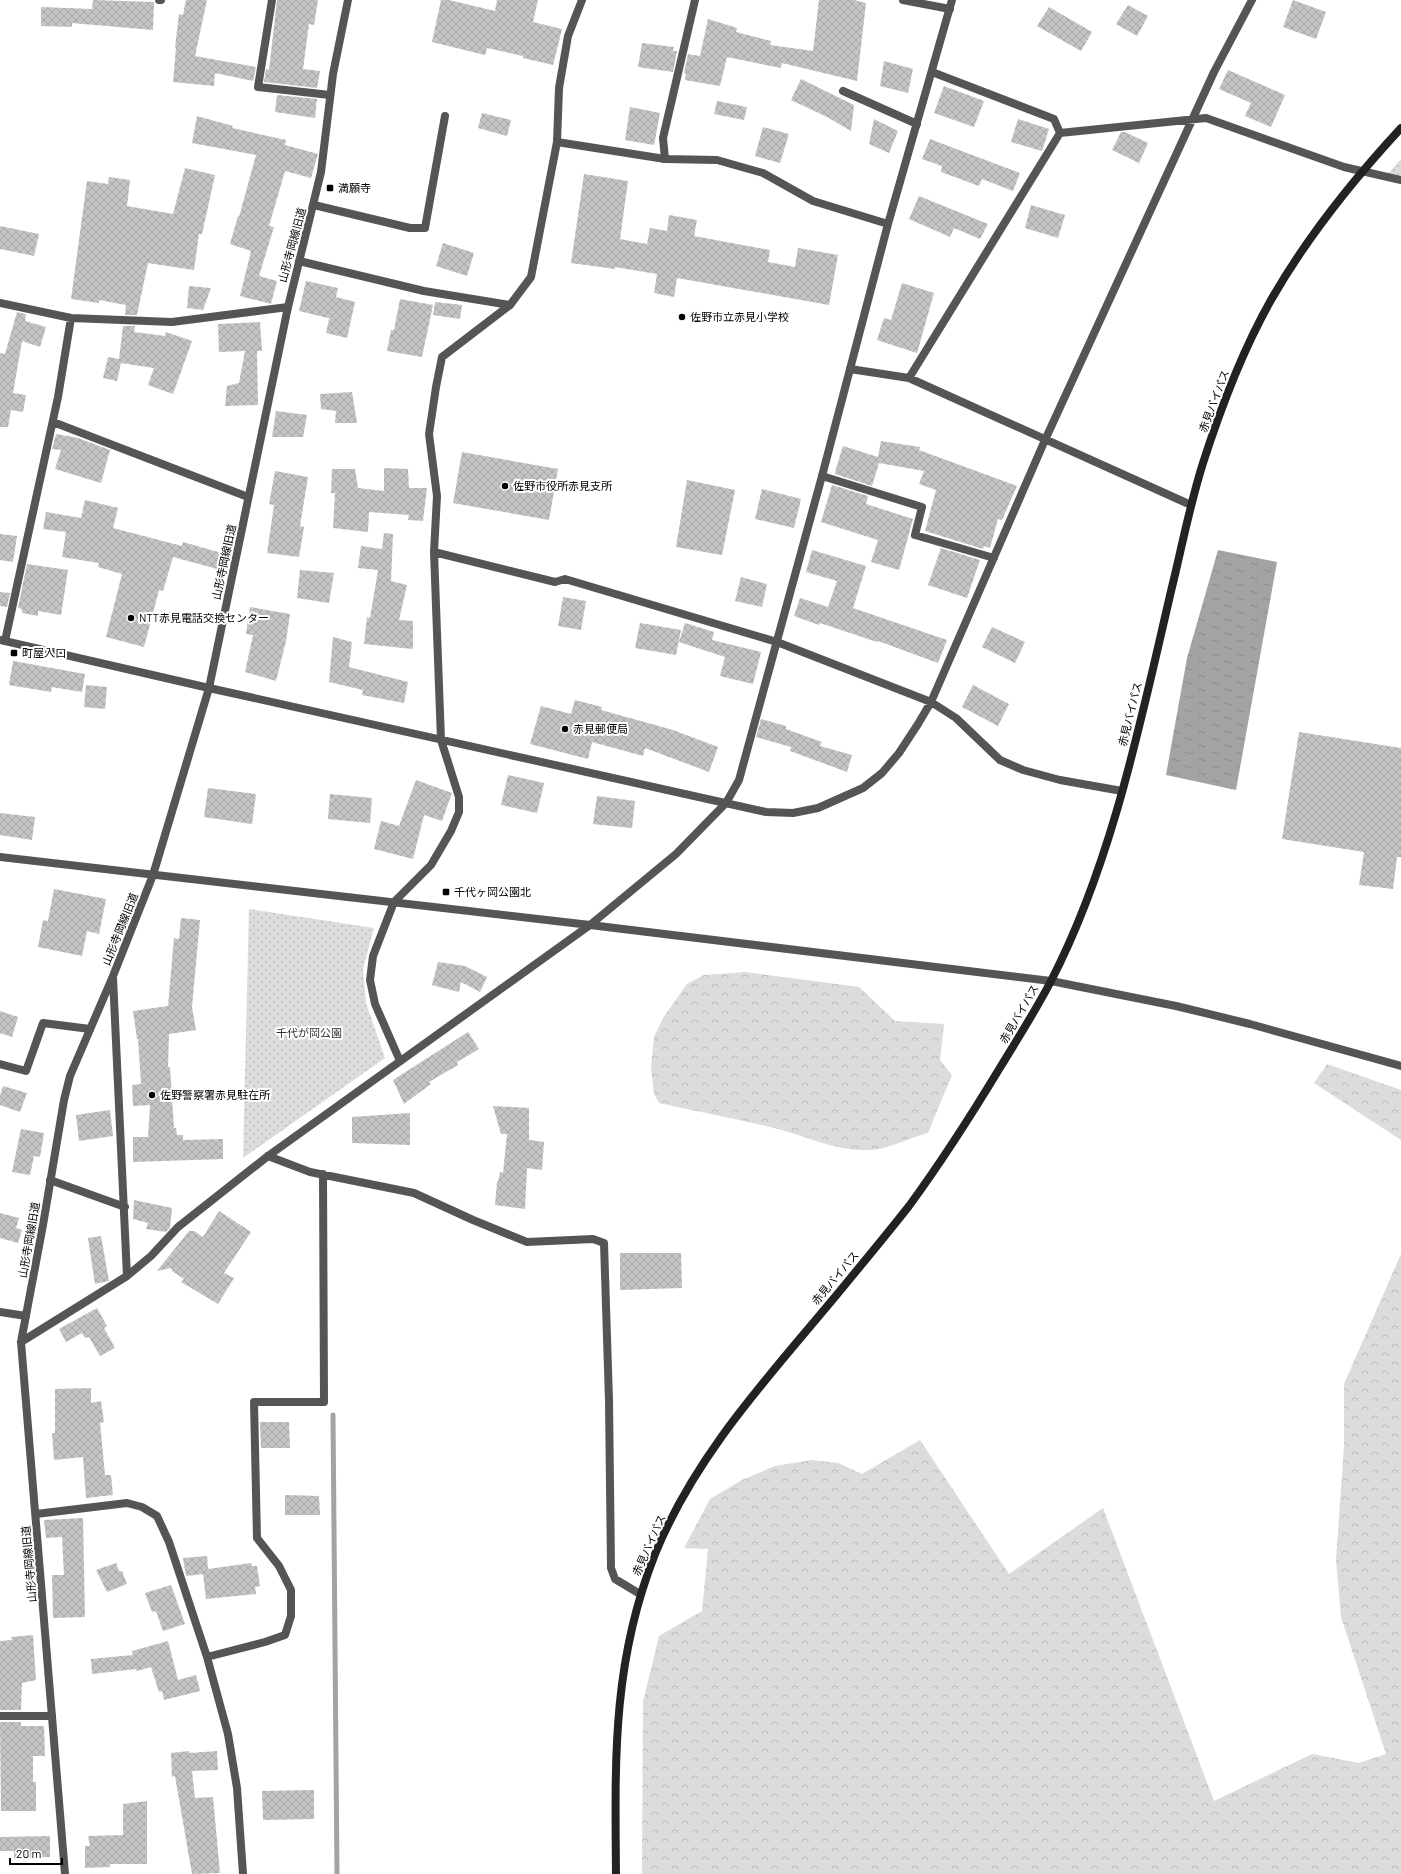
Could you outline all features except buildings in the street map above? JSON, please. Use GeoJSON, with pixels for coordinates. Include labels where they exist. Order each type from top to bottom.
{"type":"FeatureCollection","features":[{"type":"Feature","properties":{"kind":"main road","name":"赤見バイパス"},"geometry":{"type":"LineString","coordinates":[[616,1874],[617,1728],[621,1683],[628,1644],[640,1594],[658,1547],[683,1498],[709,1454],[740,1409],[908,1206],[960,1131],[1051,981],[1077,922],[1095,875],[1122,791],[1191,504],[1217,423],[1250,343],[1270,302],[1291,268],[1320,224],[1360,172],[1401,128]]}},
{"type":"Feature","properties":{"kind":"street"},"geometry":{"type":"LineString","coordinates":[[272,0],[258,87],[330,95]]}},
{"type":"Feature","properties":{"kind":"street","name":"山形寺岡線旧道"},"geometry":{"type":"LineString","coordinates":[[64,1874],[21,1342],[64,1100],[70,1076],[113,976],[153,875],[209,688],[288,307],[321,172],[330,95],[348,0]]}},
{"type":"Feature","properties":{"kind":"street"},"geometry":{"type":"LineString","coordinates":[[400,1061],[375,1004],[370,980],[373,956],[394,902],[431,865],[451,831],[459,812],[459,797],[441,740],[434,552],[437,496],[429,434],[436,387],[442,357],[510,305],[531,276],[557,142],[559,88],[568,36],[582,0]]}},
{"type":"Feature","properties":{"kind":"street"},"geometry":{"type":"LineString","coordinates":[[665,159],[663,138],[695,0]]}},
{"type":"Feature","properties":{"kind":"street"},"geometry":{"type":"LineString","coordinates":[[903,0],[950,9]]}},
{"type":"Feature","properties":{"kind":"street"},"geometry":{"type":"LineString","coordinates":[[21,1342],[127,1276],[151,1256],[178,1228],[268,1156],[590,925],[676,854],[726,803],[739,780],[822,476],[888,224],[952,0]]}},
{"type":"Feature","properties":{"kind":"street"},"geometry":{"type":"LineString","coordinates":[[71,318],[52,422],[2,641],[766,812],[792,812],[818,808],[863,788],[882,773],[900,753],[931,702],[1045,440],[1214,72],[1252,0]]}},
{"type":"Feature","properties":{"kind":"street"},"geometry":{"type":"LineString","coordinates":[[932,72],[1054,119],[1060,133]]}},
{"type":"Feature","properties":{"kind":"street"},"geometry":{"type":"LineString","coordinates":[[843,91],[917,124]]}},
{"type":"Feature","properties":{"kind":"street"},"geometry":{"type":"LineString","coordinates":[[314,205],[410,228],[425,228],[446,116]]}},
{"type":"Feature","properties":{"kind":"street"},"geometry":{"type":"LineString","coordinates":[[1060,133],[1206,118],[1360,172],[1401,180]]}},
{"type":"Feature","properties":{"kind":"street"},"geometry":{"type":"LineString","coordinates":[[909,378],[1060,133]]}},
{"type":"Feature","properties":{"kind":"street"},"geometry":{"type":"LineString","coordinates":[[557,142],[665,159],[717,160],[763,173],[813,201],[888,224]]}},
{"type":"Feature","properties":{"kind":"street"},"geometry":{"type":"LineString","coordinates":[[299,261],[424,291],[510,305]]}},
{"type":"Feature","properties":{"kind":"street"},"geometry":{"type":"LineString","coordinates":[[0,303],[71,318],[172,322],[288,307]]}},
{"type":"Feature","properties":{"kind":"street"},"geometry":{"type":"LineString","coordinates":[[850,369],[909,378],[1191,504]]}},
{"type":"Feature","properties":{"kind":"street"},"geometry":{"type":"LineString","coordinates":[[52,422],[248,497]]}},
{"type":"Feature","properties":{"kind":"street"},"geometry":{"type":"LineString","coordinates":[[822,476],[922,507],[914,535],[994,558]]}},
{"type":"Feature","properties":{"kind":"street"},"geometry":{"type":"LineString","coordinates":[[434,552],[555,582],[565,579],[777,642],[931,702],[956,718],[1000,760],[1023,770],[1060,780],[1122,791]]}},
{"type":"Feature","properties":{"kind":"street"},"geometry":{"type":"LineString","coordinates":[[0,857],[966,969],[1051,981],[1176,1006],[1236,1020],[1353,1051],[1401,1066]]}},
{"type":"Feature","properties":{"kind":"street"},"geometry":{"type":"LineString","coordinates":[[113,976],[125,1207],[127,1276]]}},
{"type":"Feature","properties":{"kind":"street"},"geometry":{"type":"LineString","coordinates":[[0,1064],[26,1072],[44,1023],[90,1029]]}},
{"type":"Feature","properties":{"kind":"street"},"geometry":{"type":"LineString","coordinates":[[268,1156],[310,1172],[414,1192],[473,1220],[527,1242],[593,1239],[604,1243],[609,1400],[611,1568],[615,1579],[640,1594]]}},
{"type":"Feature","properties":{"kind":"street"},"geometry":{"type":"LineString","coordinates":[[207,1657],[266,1642],[285,1635],[292,1616],[292,1590],[279,1566],[257,1538],[254,1402],[324,1402],[322,1174]]}},
{"type":"Feature","properties":{"kind":"street"},"geometry":{"type":"LineString","coordinates":[[50,1180],[125,1207]]}},
{"type":"Feature","properties":{"kind":"street"},"geometry":{"type":"LineString","coordinates":[[0,1312],[26,1316]]}},
{"type":"Feature","properties":{"kind":"street"},"geometry":{"type":"LineString","coordinates":[[36,1514],[127,1503],[142,1507],[157,1516],[168,1542],[207,1657],[228,1734],[234,1772],[243,1874]]}},
{"type":"Feature","properties":{"kind":"street"},"geometry":{"type":"LineString","coordinates":[[0,1716],[52,1716]]}},
{"type":"Feature","properties":{"kind":"green space"},"geometry":{"type":"Polygon","coordinates":[[[1401,159],[1401,177],[1388,174],[1401,159]]]}},
{"type":"Feature","properties":{"kind":"green space","name":"千代が岡公園"},"geometry":{"type":"Polygon","coordinates":[[[249,909],[374,928],[363,969],[366,1003],[385,1058],[243,1158],[249,909]]]}},
{"type":"Feature","properties":{"kind":"green space"},"geometry":{"type":"Polygon","coordinates":[[[745,972],[859,987],[895,1021],[944,1024],[940,1060],[952,1075],[928,1133],[885,1148],[870,1150],[847,1149],[763,1125],[659,1103],[654,1094],[651,1067],[654,1037],[663,1018],[687,984],[704,975],[745,972]]]}},
{"type":"Feature","properties":{"kind":"green space"},"geometry":{"type":"Polygon","coordinates":[[[1327,1064],[1401,1090],[1401,1140],[1314,1083],[1327,1064]]]}},
{"type":"Feature","properties":{"kind":"green space"},"geometry":{"type":"Polygon","coordinates":[[[1401,1254],[1401,1874],[642,1874],[643,1702],[659,1636],[702,1611],[708,1549],[684,1548],[710,1499],[742,1480],[775,1466],[812,1460],[838,1463],[862,1474],[920,1440],[1009,1574],[1103,1508],[1214,1801],[1312,1754],[1359,1763],[1386,1754],[1341,1617],[1336,1559],[1344,1446],[1344,1384],[1401,1254]]]}},
{"type":"Feature","properties":{"kind":"water"},"geometry":{"type":"Polygon","coordinates":[[[1218,550],[1277,562],[1236,790],[1166,775],[1187,658],[1218,550]]]}},
{"type":"Feature","properties":{"kind":"waterway"},"geometry":{"type":"LineString","coordinates":[[333,1415],[337,1874]]}},
{"type":"Feature","properties":{"kind":"place","name":"満願寺"},"geometry":{"type":"Point","coordinates":[330,188]}},
{"type":"Feature","properties":{"kind":"place","name":"佐野市立赤見小学校"},"geometry":{"type":"Point","coordinates":[682,317]}},
{"type":"Feature","properties":{"kind":"place","name":"佐野市役所赤見支所"},"geometry":{"type":"Point","coordinates":[505,486]}},
{"type":"Feature","properties":{"kind":"place","name":"NTT赤見電話交換センター"},"geometry":{"type":"Point","coordinates":[131,618]}},
{"type":"Feature","properties":{"kind":"place","name":"町屋入口"},"geometry":{"type":"Point","coordinates":[14,653]}},
{"type":"Feature","properties":{"kind":"place","name":"赤見郵便局"},"geometry":{"type":"Point","coordinates":[565,729]}},
{"type":"Feature","properties":{"kind":"place","name":"千代ヶ岡公園北"},"geometry":{"type":"Point","coordinates":[446,892]}},
{"type":"Feature","properties":{"kind":"place","name":"佐野警察署赤見駐在所"},"geometry":{"type":"Point","coordinates":[152,1095]}}]}
